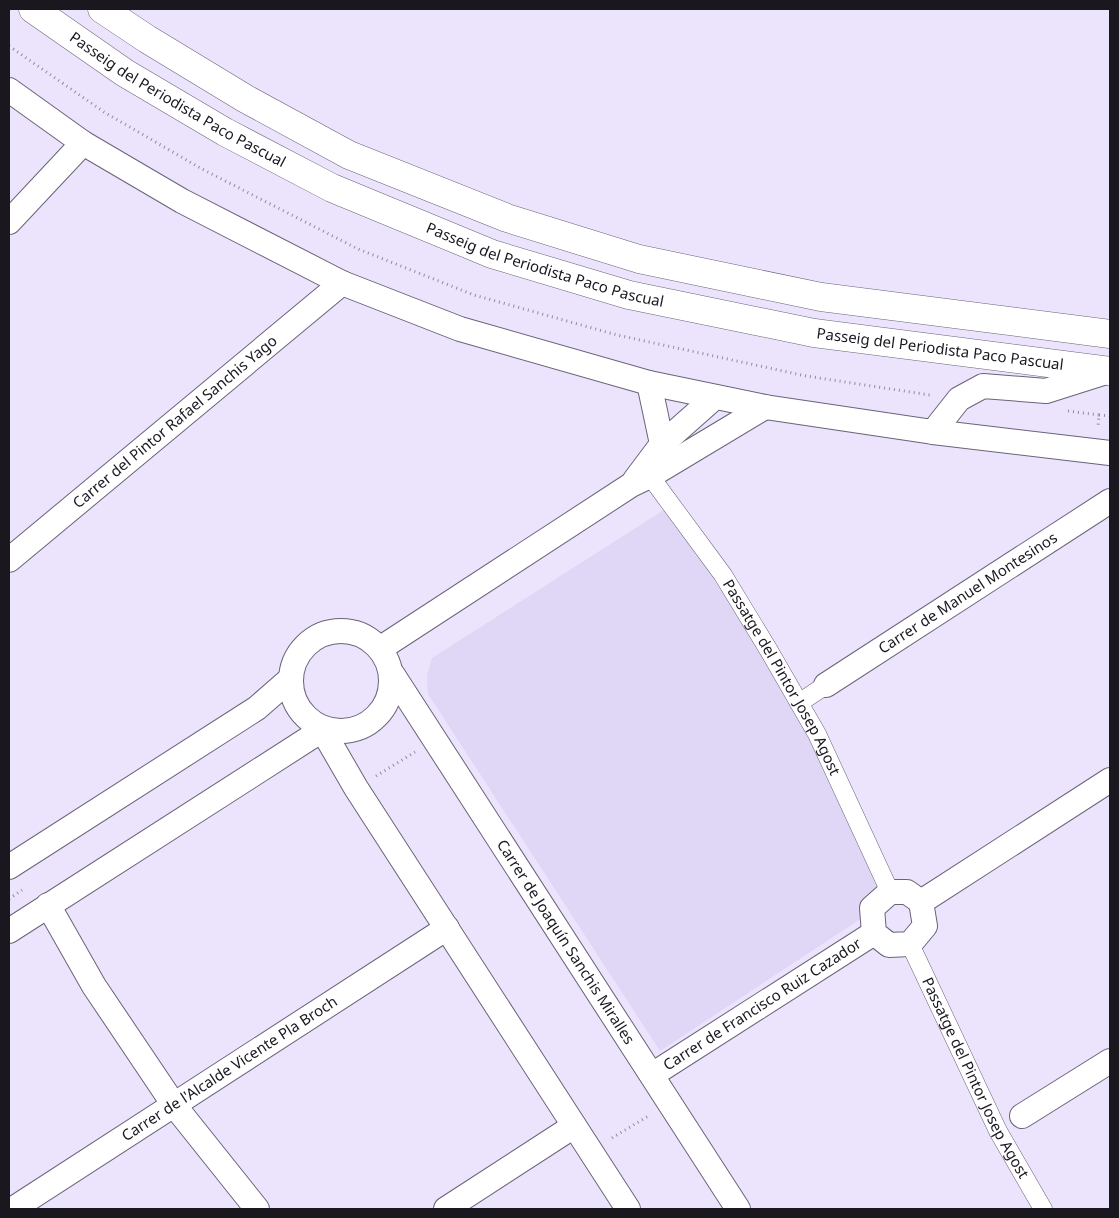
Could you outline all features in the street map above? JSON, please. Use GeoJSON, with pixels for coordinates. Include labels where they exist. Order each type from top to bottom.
{"type":"FeatureCollection","features":[{"type":"Feature","properties":{"kind":"street","name":"Passeig del Periodista Paco Pascual"},"geometry":{"type":"LineString","coordinates":[[33,9],[125,73],[225,132],[332,188],[492,254],[628,296],[814,333],[1110,371]]}},
{"type":"Feature","properties":{"kind":"street","name":"Passeig del Periodista Paco Pascual"},"geometry":{"type":"LineString","coordinates":[[102,9],[146,40],[229,89],[348,154],[507,218],[639,259],[821,296],[1110,334]]}},
{"type":"Feature","properties":{"kind":"street"},"geometry":{"type":"LineString","coordinates":[[9,90],[83,143],[182,201],[342,283],[460,329],[649,383],[765,407],[933,432],[1110,453]]}},
{"type":"Feature","properties":{"kind":"street"},"geometry":{"type":"LineString","coordinates":[[9,222],[83,143]]}},
{"type":"Feature","properties":{"kind":"street","name":"Carrer del Pintor Rafael Sanchis Yago"},"geometry":{"type":"LineString","coordinates":[[9,560],[342,283]]}},
{"type":"Feature","properties":{"kind":"street","name":"Passeig del Periodista Paco Pascual"},"geometry":{"type":"LineString","coordinates":[[933,432],[959,399],[983,386],[1046,391],[1110,371]]}},
{"type":"Feature","properties":{"kind":"street"},"geometry":{"type":"LineString","coordinates":[[649,383],[662,444]]}},
{"type":"Feature","properties":{"kind":"street"},"geometry":{"type":"LineString","coordinates":[[704,443],[715,397]]}},
{"type":"Feature","properties":{"kind":"street"},"geometry":{"type":"LineString","coordinates":[[641,481],[662,444],[715,397]]}},
{"type":"Feature","properties":{"kind":"street"},"geometry":{"type":"LineString","coordinates":[[382,648],[641,481],[765,407]]}},
{"type":"Feature","properties":{"kind":"street","name":"Passatge del Pintor Josep Agost"},"geometry":{"type":"LineString","coordinates":[[641,481],[723,575],[768,648],[817,734],[890,892]]}},
{"type":"Feature","properties":{"kind":"street","name":"Carrer de Manuel Montesinos"},"geometry":{"type":"LineString","coordinates":[[826,685],[1110,501]]}},
{"type":"Feature","properties":{"kind":"street"},"geometry":{"type":"LineString","coordinates":[[9,931],[323,730],[358,731],[386,709],[393,675],[382,648],[355,631],[324,632],[299,651],[289,680],[257,708],[12,858]]}},
{"type":"Feature","properties":{"kind":"street","name":"Carrer de Joaquín Sanchis Miralles"},"geometry":{"type":"LineString","coordinates":[[393,675],[738,1209]]}},
{"type":"Feature","properties":{"kind":"street"},"geometry":{"type":"LineString","coordinates":[[289,680],[298,710],[323,730],[356,788],[628,1209]]}},
{"type":"Feature","properties":{"kind":"street"},"geometry":{"type":"LineString","coordinates":[[799,702],[826,685]]}},
{"type":"Feature","properties":{"kind":"street"},"geometry":{"type":"LineString","coordinates":[[921,902],[1110,780]]}},
{"type":"Feature","properties":{"kind":"street"},"geometry":{"type":"LineString","coordinates":[[890,892],[907,892],[921,902],[925,926],[910,944],[890,945],[874,932],[872,908],[890,892]]}},
{"type":"Feature","properties":{"kind":"street"},"geometry":{"type":"LineString","coordinates":[[48,905],[94,986],[174,1105],[257,1209]]}},
{"type":"Feature","properties":{"kind":"street","name":"Carrer de l'Alcalde Vicente Pla Broch"},"geometry":{"type":"LineString","coordinates":[[12,1209],[447,928]]}},
{"type":"Feature","properties":{"kind":"street","name":"Carrer de Francisco Ruiz Cazador"},"geometry":{"type":"LineString","coordinates":[[652,1075],[874,932]]}},
{"type":"Feature","properties":{"kind":"street","name":"Passatge del Pintor Josep Agost"},"geometry":{"type":"LineString","coordinates":[[910,944],[998,1131],[1043,1209]]}},
{"type":"Feature","properties":{"kind":"street"},"geometry":{"type":"LineString","coordinates":[[998,1131],[1110,1060]]}},
{"type":"Feature","properties":{"kind":"street"},"geometry":{"type":"LineString","coordinates":[[446,1209],[574,1126]]}},
{"type":"Feature","properties":{"kind":"path"},"geometry":{"type":"LineString","coordinates":[[1099,415],[1110,416]]}},
{"type":"Feature","properties":{"kind":"path"},"geometry":{"type":"LineString","coordinates":[[356,788],[435,740]]}},
{"type":"Feature","properties":{"kind":"path"},"geometry":{"type":"LineString","coordinates":[[591,1152],[669,1103]]}},
{"type":"Feature","properties":{"kind":"shaded area"},"geometry":{"type":"Polygon","coordinates":[[[664,510],[724,594],[764,655],[812,739],[882,885],[865,900],[862,918],[660,1051],[428,694],[427,675],[432,658],[664,510]]]}}]}
